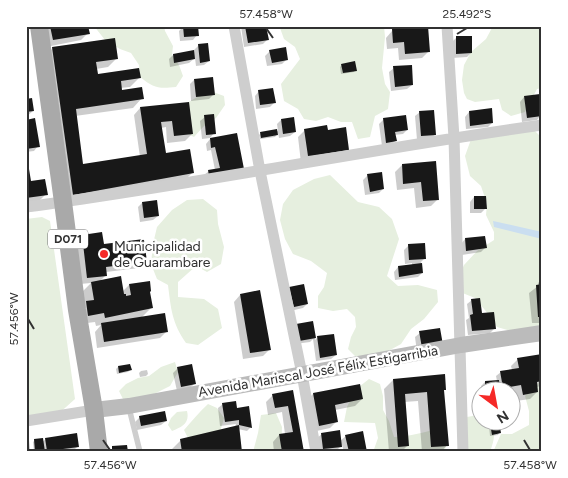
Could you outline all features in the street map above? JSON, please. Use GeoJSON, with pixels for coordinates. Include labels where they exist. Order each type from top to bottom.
{"type":"FeatureCollection","features":[{"type":"Feature","properties":{"kind":"main road","name":"D071"},"geometry":{"type":"LineString","coordinates":[[38,26],[77,310],[99,452]]}},
{"type":"Feature","properties":{"kind":"main road","name":"Avenida Mariscal José Félix Estigarribia"},"geometry":{"type":"LineString","coordinates":[[94,410],[128,406],[461,345],[542,333]]}},
{"type":"Feature","properties":{"kind":"street"},"geometry":{"type":"LineString","coordinates":[[234,26],[260,171],[302,374],[316,452]]}},
{"type":"Feature","properties":{"kind":"street"},"geometry":{"type":"LineString","coordinates":[[447,26],[454,138],[463,452]]}},
{"type":"Feature","properties":{"kind":"street"},"geometry":{"type":"LineString","coordinates":[[26,207],[542,125]]}},
{"type":"Feature","properties":{"kind":"street"},"geometry":{"type":"LineString","coordinates":[[26,421],[94,410]]}},
{"type":"Feature","properties":{"kind":"lane"},"geometry":{"type":"LineString","coordinates":[[128,406],[140,452]]}},
{"type":"Feature","properties":{"kind":"green space"},"geometry":{"type":"Polygon","coordinates":[[[94,26],[164,26],[173,46],[172,55],[179,65],[183,76],[176,87],[156,87],[145,81],[140,77],[139,65],[131,53],[105,40],[94,26]]]}},
{"type":"Feature","properties":{"kind":"green space"},"geometry":{"type":"Polygon","coordinates":[[[284,26],[384,26],[385,37],[382,68],[385,84],[390,92],[388,109],[375,116],[370,137],[358,139],[352,122],[341,122],[328,117],[316,121],[304,119],[298,109],[284,101],[281,84],[300,59],[295,47],[284,39],[280,28],[284,26]]]}},
{"type":"Feature","properties":{"kind":"green space"},"geometry":{"type":"Polygon","coordinates":[[[493,26],[542,26],[542,88],[537,89],[525,112],[511,116],[502,110],[499,99],[475,102],[467,99],[464,93],[462,80],[464,65],[471,52],[486,39],[493,26]]]}},
{"type":"Feature","properties":{"kind":"green space"},"geometry":{"type":"Polygon","coordinates":[[[213,92],[224,96],[225,105],[216,118],[204,126],[194,137],[186,133],[187,103],[199,96],[213,92]]]}},
{"type":"Feature","properties":{"kind":"green space"},"geometry":{"type":"Polygon","coordinates":[[[531,127],[542,138],[542,328],[514,332],[497,327],[475,298],[460,292],[457,282],[464,265],[477,251],[494,240],[494,232],[486,215],[487,204],[481,186],[470,176],[465,156],[474,131],[531,127]]]}},
{"type":"Feature","properties":{"kind":"green space"},"geometry":{"type":"Polygon","coordinates":[[[330,175],[358,202],[379,207],[392,219],[399,239],[387,276],[398,286],[418,285],[437,290],[438,302],[424,319],[411,329],[401,344],[381,355],[358,359],[348,349],[356,327],[355,317],[347,309],[333,311],[318,308],[318,296],[324,287],[327,273],[311,261],[293,254],[285,239],[280,220],[283,204],[293,190],[314,179],[330,175]]]}},
{"type":"Feature","properties":{"kind":"green space"},"geometry":{"type":"Polygon","coordinates":[[[203,199],[217,210],[218,224],[224,247],[221,264],[207,272],[196,266],[178,282],[178,297],[204,299],[218,309],[222,328],[198,345],[186,343],[181,336],[173,316],[168,285],[157,279],[151,264],[157,227],[172,210],[187,200],[203,199]]]}},
{"type":"Feature","properties":{"kind":"green space"},"geometry":{"type":"Polygon","coordinates":[[[42,217],[50,221],[75,399],[56,416],[26,420],[26,219],[42,217]]]}},
{"type":"Feature","properties":{"kind":"green space"},"geometry":{"type":"Polygon","coordinates":[[[175,362],[178,372],[170,386],[152,395],[124,401],[119,391],[126,384],[138,378],[149,376],[161,367],[175,362]]]}},
{"type":"Feature","properties":{"kind":"green space"},"geometry":{"type":"Polygon","coordinates":[[[369,379],[380,384],[383,396],[383,410],[394,437],[441,429],[448,441],[444,452],[373,452],[378,438],[375,423],[344,422],[347,407],[355,390],[369,379]]]}},
{"type":"Feature","properties":{"kind":"green space"},"geometry":{"type":"Polygon","coordinates":[[[542,381],[542,452],[493,452],[501,434],[512,434],[529,425],[529,411],[525,396],[542,381]]]}},
{"type":"Feature","properties":{"kind":"green space"},"geometry":{"type":"Polygon","coordinates":[[[208,404],[217,408],[224,418],[220,432],[189,440],[184,430],[208,404]]]}},
{"type":"Feature","properties":{"kind":"green space"},"geometry":{"type":"Polygon","coordinates":[[[187,411],[186,422],[172,431],[168,425],[171,418],[177,412],[187,411]]]}},
{"type":"Feature","properties":{"kind":"green space"},"geometry":{"type":"Polygon","coordinates":[[[276,413],[282,427],[281,452],[253,452],[261,415],[276,413]]]}},
{"type":"Feature","properties":{"kind":"green space"},"geometry":{"type":"Polygon","coordinates":[[[470,416],[470,430],[493,430],[494,438],[490,452],[462,452],[467,417],[470,416]]]}},
{"type":"Feature","properties":{"kind":"water"},"geometry":{"type":"Polygon","coordinates":[[[493,221],[542,232],[542,239],[494,227],[493,221]]]}},
{"type":"Feature","properties":{"kind":"building"},"geometry":{"type":"Polygon","coordinates":[[[50,26],[88,26],[90,34],[53,40],[50,26]]]}},
{"type":"Feature","properties":{"kind":"building"},"geometry":{"type":"Polygon","coordinates":[[[183,26],[198,26],[199,36],[184,37],[183,26]]]}},
{"type":"Feature","properties":{"kind":"building"},"geometry":{"type":"Polygon","coordinates":[[[245,26],[266,26],[269,40],[248,43],[245,26]]]}},
{"type":"Feature","properties":{"kind":"building"},"geometry":{"type":"Polygon","coordinates":[[[428,26],[430,52],[405,54],[404,42],[393,43],[392,29],[428,26]]]}},
{"type":"Feature","properties":{"kind":"building"},"geometry":{"type":"Polygon","coordinates":[[[456,36],[472,36],[472,53],[456,54],[456,36]]]}},
{"type":"Feature","properties":{"kind":"building"},"geometry":{"type":"Polygon","coordinates":[[[115,38],[118,59],[96,62],[98,74],[139,68],[141,78],[121,81],[122,90],[142,87],[144,99],[76,109],[83,164],[147,154],[140,107],[189,102],[193,134],[174,136],[172,121],[161,122],[166,153],[190,149],[194,173],[73,195],[52,47],[115,38]]]}},
{"type":"Feature","properties":{"kind":"building"},"geometry":{"type":"Polygon","coordinates":[[[208,43],[210,61],[200,63],[198,44],[208,43]]]}},
{"type":"Feature","properties":{"kind":"building"},"geometry":{"type":"Polygon","coordinates":[[[286,47],[288,60],[272,63],[269,50],[286,47]]]}},
{"type":"Feature","properties":{"kind":"building"},"geometry":{"type":"Polygon","coordinates":[[[194,50],[195,59],[174,63],[173,54],[194,50]]]}},
{"type":"Feature","properties":{"kind":"building"},"geometry":{"type":"Polygon","coordinates":[[[355,61],[357,71],[343,73],[341,64],[355,61]]]}},
{"type":"Feature","properties":{"kind":"building"},"geometry":{"type":"Polygon","coordinates":[[[412,65],[413,85],[395,87],[393,66],[412,65]]]}},
{"type":"Feature","properties":{"kind":"building"},"geometry":{"type":"Polygon","coordinates":[[[213,77],[215,95],[196,97],[194,79],[213,77]]]}},
{"type":"Feature","properties":{"kind":"building"},"geometry":{"type":"Polygon","coordinates":[[[273,88],[276,103],[260,105],[258,90],[273,88]]]}},
{"type":"Feature","properties":{"kind":"building"},"geometry":{"type":"Polygon","coordinates":[[[540,94],[542,116],[527,118],[524,96],[540,94]]]}},
{"type":"Feature","properties":{"kind":"building"},"geometry":{"type":"Polygon","coordinates":[[[32,98],[34,111],[26,112],[26,99],[32,98]]]}},
{"type":"Feature","properties":{"kind":"building"},"geometry":{"type":"Polygon","coordinates":[[[492,108],[493,123],[470,126],[469,111],[492,108]]]}},
{"type":"Feature","properties":{"kind":"building"},"geometry":{"type":"Polygon","coordinates":[[[434,110],[436,135],[421,136],[419,111],[434,110]]]}},
{"type":"Feature","properties":{"kind":"building"},"geometry":{"type":"Polygon","coordinates":[[[214,114],[216,134],[206,135],[204,115],[214,114]]]}},
{"type":"Feature","properties":{"kind":"building"},"geometry":{"type":"Polygon","coordinates":[[[406,115],[408,130],[395,132],[397,141],[386,143],[383,118],[406,115]]]}},
{"type":"Feature","properties":{"kind":"building"},"geometry":{"type":"Polygon","coordinates":[[[294,117],[296,132],[283,134],[281,119],[294,117]]]}},
{"type":"Feature","properties":{"kind":"building"},"geometry":{"type":"Polygon","coordinates":[[[35,118],[40,147],[26,149],[26,120],[35,118]]]}},
{"type":"Feature","properties":{"kind":"building"},"geometry":{"type":"Polygon","coordinates":[[[327,125],[328,130],[346,127],[349,150],[308,156],[304,129],[327,125]]]}},
{"type":"Feature","properties":{"kind":"building"},"geometry":{"type":"Polygon","coordinates":[[[277,129],[278,135],[261,138],[260,132],[277,129]]]}},
{"type":"Feature","properties":{"kind":"building"},"geometry":{"type":"Polygon","coordinates":[[[237,133],[244,169],[209,176],[208,170],[220,168],[215,147],[211,148],[210,138],[237,133]]]}},
{"type":"Feature","properties":{"kind":"building"},"geometry":{"type":"Polygon","coordinates":[[[436,161],[439,200],[423,201],[421,182],[403,184],[402,164],[436,161]]]}},
{"type":"Feature","properties":{"kind":"building"},"geometry":{"type":"Polygon","coordinates":[[[26,169],[29,169],[31,181],[45,179],[48,195],[26,198],[26,169]]]}},
{"type":"Feature","properties":{"kind":"building"},"geometry":{"type":"Polygon","coordinates":[[[382,172],[384,189],[370,192],[367,174],[382,172]]]}},
{"type":"Feature","properties":{"kind":"building"},"geometry":{"type":"Polygon","coordinates":[[[474,196],[486,196],[487,209],[474,209],[474,196]]]}},
{"type":"Feature","properties":{"kind":"building"},"geometry":{"type":"Polygon","coordinates":[[[157,200],[159,216],[144,218],[142,202],[157,200]]]}},
{"type":"Feature","properties":{"kind":"building"},"geometry":{"type":"Polygon","coordinates":[[[102,232],[104,244],[144,239],[147,262],[106,267],[107,276],[87,278],[82,235],[102,232]]]}},
{"type":"Feature","properties":{"kind":"building"},"geometry":{"type":"Polygon","coordinates":[[[485,236],[487,248],[466,251],[465,238],[485,236]]]}},
{"type":"Feature","properties":{"kind":"building"},"geometry":{"type":"Polygon","coordinates":[[[425,243],[426,259],[409,260],[408,244],[425,243]]]}},
{"type":"Feature","properties":{"kind":"building"},"geometry":{"type":"Polygon","coordinates":[[[422,263],[423,273],[399,277],[398,266],[422,263]]]}},
{"type":"Feature","properties":{"kind":"building"},"geometry":{"type":"Polygon","coordinates":[[[121,276],[126,296],[131,295],[129,284],[150,281],[153,308],[105,318],[104,313],[88,316],[86,301],[94,300],[91,282],[121,276]]]}},
{"type":"Feature","properties":{"kind":"building"},"geometry":{"type":"Polygon","coordinates":[[[304,284],[308,304],[294,307],[289,287],[304,284]]]}},
{"type":"Feature","properties":{"kind":"building"},"geometry":{"type":"Polygon","coordinates":[[[542,284],[542,317],[538,317],[536,285],[542,284]]]}},
{"type":"Feature","properties":{"kind":"building"},"geometry":{"type":"Polygon","coordinates":[[[260,290],[271,350],[250,353],[240,294],[260,290]]]}},
{"type":"Feature","properties":{"kind":"building"},"geometry":{"type":"Polygon","coordinates":[[[480,298],[482,313],[494,312],[496,329],[472,331],[470,315],[473,314],[471,299],[480,298]]]}},
{"type":"Feature","properties":{"kind":"building"},"geometry":{"type":"Polygon","coordinates":[[[165,313],[168,332],[104,342],[101,323],[165,313]]]}},
{"type":"Feature","properties":{"kind":"building"},"geometry":{"type":"Polygon","coordinates":[[[313,321],[316,338],[299,341],[296,324],[313,321]]]}},
{"type":"Feature","properties":{"kind":"building"},"geometry":{"type":"Polygon","coordinates":[[[440,328],[443,345],[422,348],[419,331],[440,328]]]}},
{"type":"Feature","properties":{"kind":"building"},"geometry":{"type":"Polygon","coordinates":[[[334,334],[337,355],[320,358],[317,336],[334,334]]]}},
{"type":"Feature","properties":{"kind":"building"},"geometry":{"type":"Polygon","coordinates":[[[542,354],[542,381],[537,382],[538,392],[523,395],[520,380],[502,380],[500,371],[519,368],[517,358],[542,354]]]}},
{"type":"Feature","properties":{"kind":"building"},"geometry":{"type":"Polygon","coordinates":[[[130,364],[132,370],[119,373],[118,366],[130,364]]]}},
{"type":"Feature","properties":{"kind":"building"},"geometry":{"type":"Polygon","coordinates":[[[192,364],[196,384],[181,387],[177,367],[192,364]]]}},
{"type":"Feature","properties":{"kind":"building"},"geometry":{"type":"Polygon","coordinates":[[[445,374],[446,390],[444,390],[449,446],[431,447],[427,392],[405,394],[409,446],[398,447],[393,379],[445,374]]]}},
{"type":"Feature","properties":{"kind":"building"},"geometry":{"type":"Polygon","coordinates":[[[360,384],[363,399],[335,405],[338,422],[319,426],[313,393],[360,384]]]}},
{"type":"Feature","properties":{"kind":"building"},"geometry":{"type":"Polygon","coordinates":[[[293,390],[304,452],[282,452],[279,434],[293,432],[288,406],[275,408],[272,394],[293,390]]]}},
{"type":"Feature","properties":{"kind":"building"},"geometry":{"type":"Polygon","coordinates":[[[236,401],[237,408],[249,406],[252,428],[239,425],[239,420],[225,422],[222,403],[236,401]]]}},
{"type":"Feature","properties":{"kind":"building"},"geometry":{"type":"Polygon","coordinates":[[[165,411],[167,421],[141,426],[139,416],[165,411]]]}},
{"type":"Feature","properties":{"kind":"building"},"geometry":{"type":"Polygon","coordinates":[[[239,425],[242,452],[182,452],[180,439],[239,425]]]}},
{"type":"Feature","properties":{"kind":"building"},"geometry":{"type":"Polygon","coordinates":[[[340,430],[342,447],[323,449],[321,433],[340,430]]]}},
{"type":"Feature","properties":{"kind":"building"},"geometry":{"type":"Polygon","coordinates":[[[491,430],[500,430],[501,433],[492,435],[491,430]]]}},
{"type":"Feature","properties":{"kind":"building"},"geometry":{"type":"Polygon","coordinates":[[[363,431],[367,452],[349,452],[345,435],[363,431]]]}},
{"type":"Feature","properties":{"kind":"building"},"geometry":{"type":"Polygon","coordinates":[[[77,433],[79,447],[47,451],[45,438],[77,433]]]}},
{"type":"Feature","properties":{"kind":"building"},"geometry":{"type":"Polygon","coordinates":[[[43,438],[45,452],[35,452],[34,439],[43,438]]]}},
{"type":"Feature","properties":{"kind":"building"},"geometry":{"type":"Polygon","coordinates":[[[127,445],[128,452],[112,452],[112,446],[127,445]]]}},
{"type":"Feature","properties":{"kind":"place","name":"Municipalidad de Guarambare"},"geometry":{"type":"Point","coordinates":[104,254]}}]}
